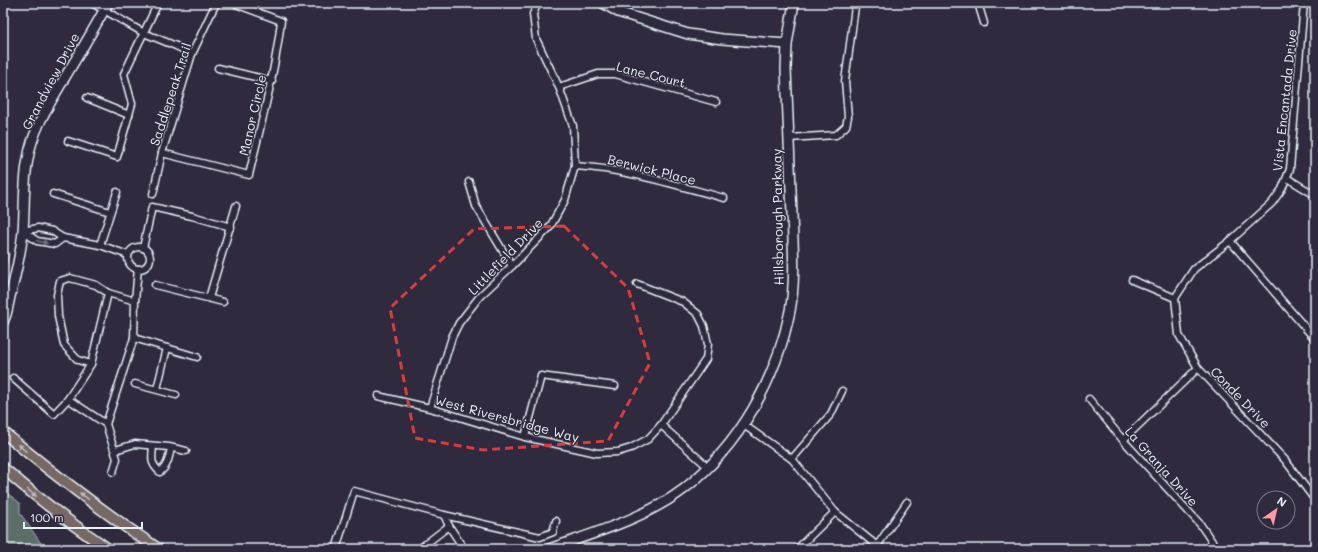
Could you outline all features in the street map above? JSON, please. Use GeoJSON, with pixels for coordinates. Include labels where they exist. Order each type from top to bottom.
{"type":"FeatureCollection","features":[{"type":"Feature","properties":{"kind":"main road"},"geometry":{"type":"LineString","coordinates":[[3,432],[74,489],[158,549]]}},
{"type":"Feature","properties":{"kind":"main road"},"geometry":{"type":"LineString","coordinates":[[3,468],[23,486],[72,524],[108,549]]}},
{"type":"Feature","properties":{"kind":"street"},"geometry":{"type":"LineString","coordinates":[[92,3],[106,7],[144,33],[192,54]]}},
{"type":"Feature","properties":{"kind":"street"},"geometry":{"type":"LineString","coordinates":[[68,141],[117,157],[132,104],[124,74],[158,3]]}},
{"type":"Feature","properties":{"kind":"street","name":"Saddlepeak Trail"},"geometry":{"type":"LineString","coordinates":[[153,194],[162,153],[192,54],[216,3]]}},
{"type":"Feature","properties":{"kind":"street","name":"Manor Circle"},"geometry":{"type":"LineString","coordinates":[[162,153],[249,175],[272,81],[278,50],[281,21],[233,3]]}},
{"type":"Feature","properties":{"kind":"street","name":"Littlefield Drive"},"geometry":{"type":"LineString","coordinates":[[430,408],[452,337],[459,323],[480,296],[550,227],[565,200],[575,166],[573,126],[559,87],[536,39],[533,14],[538,3]]}},
{"type":"Feature","properties":{"kind":"street"},"geometry":{"type":"LineString","coordinates":[[603,3],[618,12],[688,34],[722,39],[787,44]]}},
{"type":"Feature","properties":{"kind":"street"},"geometry":{"type":"LineString","coordinates":[[618,12],[621,3]]}},
{"type":"Feature","properties":{"kind":"street","name":"Hillsborough Parkway"},"geometry":{"type":"LineString","coordinates":[[549,549],[630,520],[684,489],[708,467],[744,425],[759,399],[776,363],[790,310],[794,273],[786,70],[787,44],[794,3]]}},
{"type":"Feature","properties":{"kind":"street"},"geometry":{"type":"LineString","coordinates":[[789,138],[836,135],[846,126],[848,116],[845,81],[855,7],[857,3]]}},
{"type":"Feature","properties":{"kind":"street"},"geometry":{"type":"LineString","coordinates":[[978,3],[984,23]]}},
{"type":"Feature","properties":{"kind":"street","name":"Vista Encantada Drive"},"geometry":{"type":"LineString","coordinates":[[1175,298],[1194,269],[1230,241],[1272,202],[1282,189],[1287,178],[1290,169],[1304,3]]}},
{"type":"Feature","properties":{"kind":"street","name":"Grandview Drive"},"geometry":{"type":"LineString","coordinates":[[3,322],[8,311],[10,294],[18,267],[23,231],[24,193],[28,159],[32,142],[38,125],[106,7]]}},
{"type":"Feature","properties":{"kind":"street"},"geometry":{"type":"LineString","coordinates":[[218,68],[272,81]]}},
{"type":"Feature","properties":{"kind":"street","name":"Lane Court"},"geometry":{"type":"LineString","coordinates":[[559,87],[598,74],[615,74],[716,102]]}},
{"type":"Feature","properties":{"kind":"street"},"geometry":{"type":"LineString","coordinates":[[87,98],[129,115]]}},
{"type":"Feature","properties":{"kind":"street","name":"Berwick Place"},"geometry":{"type":"LineString","coordinates":[[575,166],[597,167],[624,172],[724,198]]}},
{"type":"Feature","properties":{"kind":"street"},"geometry":{"type":"LineString","coordinates":[[1287,178],[1315,195]]}},
{"type":"Feature","properties":{"kind":"street"},"geometry":{"type":"LineString","coordinates":[[469,182],[476,206],[512,266]]}},
{"type":"Feature","properties":{"kind":"street"},"geometry":{"type":"LineString","coordinates":[[100,245],[117,192]]}},
{"type":"Feature","properties":{"kind":"street"},"geometry":{"type":"LineString","coordinates":[[53,194],[110,212]]}},
{"type":"Feature","properties":{"kind":"street"},"geometry":{"type":"LineString","coordinates":[[143,248],[152,206],[231,227]]}},
{"type":"Feature","properties":{"kind":"street"},"geometry":{"type":"LineString","coordinates":[[209,298],[236,206]]}},
{"type":"Feature","properties":{"kind":"street"},"geometry":{"type":"LineString","coordinates":[[23,231],[38,228],[52,231],[63,238],[100,245],[128,255]]}},
{"type":"Feature","properties":{"kind":"street"},"geometry":{"type":"LineString","coordinates":[[23,231],[37,241],[55,244],[63,238]]}},
{"type":"Feature","properties":{"kind":"street"},"geometry":{"type":"LineString","coordinates":[[1230,241],[1315,339]]}},
{"type":"Feature","properties":{"kind":"street"},"geometry":{"type":"LineString","coordinates":[[136,247],[143,248],[148,252],[150,259],[148,265],[145,268],[138,269],[132,267],[128,261],[128,255],[132,249],[136,247]]}},
{"type":"Feature","properties":{"kind":"street"},"geometry":{"type":"LineString","coordinates":[[113,472],[117,459],[106,424],[134,338],[138,269]]}},
{"type":"Feature","properties":{"kind":"street"},"geometry":{"type":"LineString","coordinates":[[91,364],[78,360],[64,345],[58,316],[57,295],[60,280],[70,278],[96,285],[108,293],[135,301]]}},
{"type":"Feature","properties":{"kind":"street"},"geometry":{"type":"LineString","coordinates":[[1132,280],[1175,298]]}},
{"type":"Feature","properties":{"kind":"street","name":"West Riversbridge Way"},"geometry":{"type":"LineString","coordinates":[[378,396],[430,408],[525,437],[597,453],[618,452],[631,448],[648,439],[661,425],[706,359],[708,344],[704,326],[698,314],[683,302],[637,284]]}},
{"type":"Feature","properties":{"kind":"street"},"geometry":{"type":"LineString","coordinates":[[156,285],[222,302]]}},
{"type":"Feature","properties":{"kind":"street"},"geometry":{"type":"LineString","coordinates":[[13,378],[54,414],[68,399],[91,364],[108,293]]}},
{"type":"Feature","properties":{"kind":"street","name":"Grandview Drive"},"geometry":{"type":"LineString","coordinates":[[3,303],[10,294]]}},
{"type":"Feature","properties":{"kind":"street","name":"Conde Drive"},"geometry":{"type":"LineString","coordinates":[[1175,298],[1179,335],[1198,368],[1285,460],[1315,500]]}},
{"type":"Feature","properties":{"kind":"street"},"geometry":{"type":"LineString","coordinates":[[134,338],[197,357]]}},
{"type":"Feature","properties":{"kind":"street"},"geometry":{"type":"LineString","coordinates":[[157,389],[167,348]]}},
{"type":"Feature","properties":{"kind":"street"},"geometry":{"type":"LineString","coordinates":[[1123,440],[1198,368]]}},
{"type":"Feature","properties":{"kind":"street"},"geometry":{"type":"LineString","coordinates":[[525,437],[541,376],[615,386]]}},
{"type":"Feature","properties":{"kind":"street"},"geometry":{"type":"LineString","coordinates":[[135,384],[176,395]]}},
{"type":"Feature","properties":{"kind":"street"},"geometry":{"type":"LineString","coordinates":[[792,459],[831,414],[842,391]]}},
{"type":"Feature","properties":{"kind":"street"},"geometry":{"type":"LineString","coordinates":[[68,399],[106,424]]}},
{"type":"Feature","properties":{"kind":"street","name":"La Granja Drive"},"geometry":{"type":"LineString","coordinates":[[1089,399],[1123,440],[1200,524],[1217,549]]}},
{"type":"Feature","properties":{"kind":"street"},"geometry":{"type":"LineString","coordinates":[[661,425],[708,467]]}},
{"type":"Feature","properties":{"kind":"street"},"geometry":{"type":"LineString","coordinates":[[744,425],[792,459],[835,512],[879,548],[907,502]]}},
{"type":"Feature","properties":{"kind":"street"},"geometry":{"type":"LineString","coordinates":[[115,450],[135,444],[186,451]]}},
{"type":"Feature","properties":{"kind":"street"},"geometry":{"type":"LineString","coordinates":[[153,446],[152,460],[155,468],[160,472],[164,469],[168,462],[171,448]]}},
{"type":"Feature","properties":{"kind":"street"},"geometry":{"type":"LineString","coordinates":[[336,549],[354,491],[444,515],[540,537],[553,532],[556,521]]}},
{"type":"Feature","properties":{"kind":"street"},"geometry":{"type":"LineString","coordinates":[[797,549],[835,512]]}},
{"type":"Feature","properties":{"kind":"street"},"geometry":{"type":"LineString","coordinates":[[444,515],[449,526],[464,549]]}},
{"type":"Feature","properties":{"kind":"street"},"geometry":{"type":"LineString","coordinates":[[419,549],[449,526]]}},
{"type":"Feature","properties":{"kind":"highlighted area"},"geometry":{"type":"Polygon","coordinates":[[[564,226],[628,288],[650,363],[608,441],[483,450],[415,438],[390,308],[474,229],[564,226]]]}},
{"type":"Feature","properties":{"kind":"green space"},"geometry":{"type":"Polygon","coordinates":[[[3,243],[9,254],[3,280],[3,243]]]}},
{"type":"Feature","properties":{"kind":"green space"},"geometry":{"type":"Polygon","coordinates":[[[3,490],[20,503],[20,513],[45,549],[3,549],[3,490]]]}}]}
